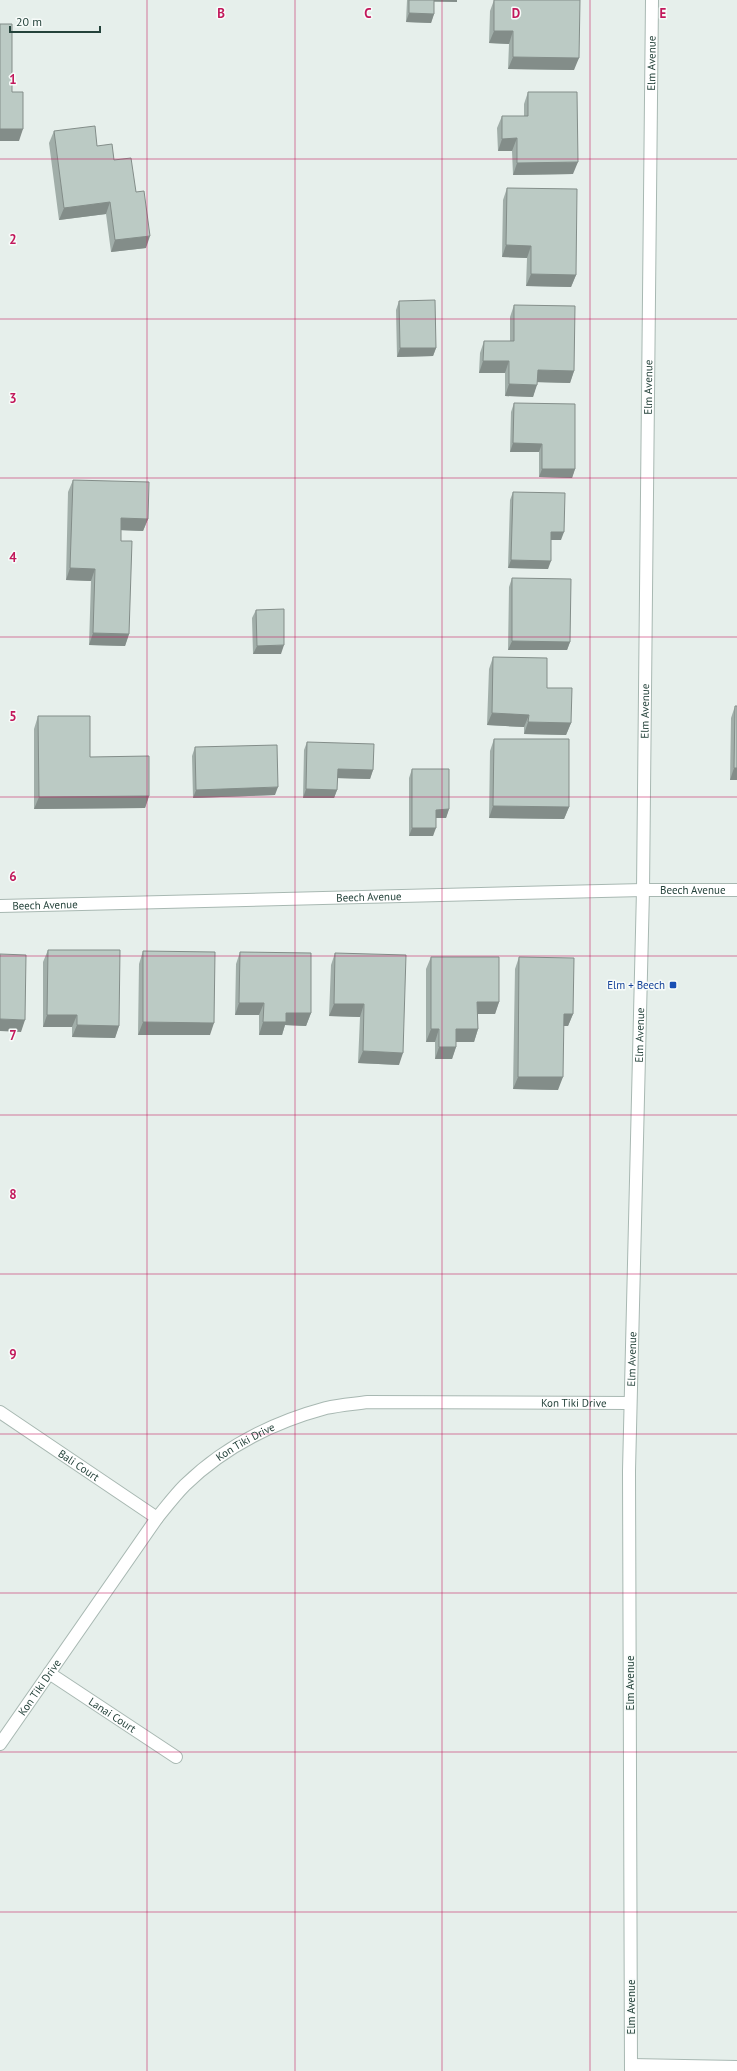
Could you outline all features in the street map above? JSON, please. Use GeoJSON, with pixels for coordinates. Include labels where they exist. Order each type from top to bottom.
{"type":"FeatureCollection","features":[{"type":"Feature","properties":{"kind":"street","name":"Elm Avenue"},"geometry":{"type":"LineString","coordinates":[[631,2068],[630,1403],[643,890],[652,0]]}},
{"type":"Feature","properties":{"kind":"street","name":"Beech Avenue"},"geometry":{"type":"LineString","coordinates":[[0,906],[643,890],[737,890]]}},
{"type":"Feature","properties":{"kind":"street","name":"Kon Tiki Drive"},"geometry":{"type":"LineString","coordinates":[[0,1744],[157,1518],[185,1485],[217,1459],[251,1437],[288,1419],[328,1408],[389,1401],[630,1403]]}},
{"type":"Feature","properties":{"kind":"street","name":"Bali Court"},"geometry":{"type":"LineString","coordinates":[[0,1412],[157,1518]]}},
{"type":"Feature","properties":{"kind":"street","name":"Lanai Court"},"geometry":{"type":"LineString","coordinates":[[49,1674],[176,1757]]}},
{"type":"Feature","properties":{"kind":"street"},"geometry":{"type":"LineString","coordinates":[[631,2068],[737,2067]]}},
{"type":"Feature","properties":{"kind":"building"},"geometry":{"type":"Polygon","coordinates":[[[409,0],[434,0],[434,14],[409,13],[409,0]]]}},
{"type":"Feature","properties":{"kind":"building"},"geometry":{"type":"Polygon","coordinates":[[[494,0],[580,0],[579,58],[513,57],[513,31],[494,31],[494,0]]]}},
{"type":"Feature","properties":{"kind":"building"},"geometry":{"type":"Polygon","coordinates":[[[0,24],[12,24],[12,92],[23,92],[23,129],[0,129],[0,24]]]}},
{"type":"Feature","properties":{"kind":"building"},"geometry":{"type":"Polygon","coordinates":[[[528,92],[577,92],[578,162],[517,163],[517,138],[502,139],[502,116],[528,116],[528,92]]]}},
{"type":"Feature","properties":{"kind":"building"},"geometry":{"type":"Polygon","coordinates":[[[95,126],[97,146],[112,144],[114,160],[131,158],[136,192],[144,191],[150,236],[115,240],[110,202],[64,208],[54,131],[95,126]]]}},
{"type":"Feature","properties":{"kind":"building"},"geometry":{"type":"Polygon","coordinates":[[[507,188],[577,189],[576,275],[531,274],[531,246],[506,245],[507,188]]]}},
{"type":"Feature","properties":{"kind":"building"},"geometry":{"type":"Polygon","coordinates":[[[435,300],[436,348],[400,348],[399,301],[435,300]]]}},
{"type":"Feature","properties":{"kind":"building"},"geometry":{"type":"Polygon","coordinates":[[[514,305],[575,306],[574,371],[538,370],[537,385],[509,384],[509,361],[483,361],[484,341],[514,341],[514,305]]]}},
{"type":"Feature","properties":{"kind":"building"},"geometry":{"type":"Polygon","coordinates":[[[514,403],[575,404],[575,469],[542,469],[542,444],[513,443],[514,403]]]}},
{"type":"Feature","properties":{"kind":"building"},"geometry":{"type":"Polygon","coordinates":[[[73,480],[149,482],[148,519],[121,518],[121,541],[132,541],[129,634],[93,633],[95,569],[70,568],[73,480]]]}},
{"type":"Feature","properties":{"kind":"building"},"geometry":{"type":"Polygon","coordinates":[[[513,492],[565,493],[564,532],[551,532],[551,561],[511,560],[513,492]]]}},
{"type":"Feature","properties":{"kind":"building"},"geometry":{"type":"Polygon","coordinates":[[[512,578],[571,579],[570,642],[512,641],[512,578]]]}},
{"type":"Feature","properties":{"kind":"building"},"geometry":{"type":"Polygon","coordinates":[[[284,609],[284,645],[257,646],[256,610],[284,609]]]}},
{"type":"Feature","properties":{"kind":"building"},"geometry":{"type":"Polygon","coordinates":[[[493,657],[547,658],[547,688],[572,688],[571,723],[528,722],[529,715],[492,713],[493,657]]]}},
{"type":"Feature","properties":{"kind":"building"},"geometry":{"type":"Polygon","coordinates":[[[735,706],[737,706],[737,768],[734,768],[735,706]]]}},
{"type":"Feature","properties":{"kind":"building"},"geometry":{"type":"Polygon","coordinates":[[[38,716],[90,716],[90,757],[149,756],[149,796],[39,797],[38,716]]]}},
{"type":"Feature","properties":{"kind":"building"},"geometry":{"type":"Polygon","coordinates":[[[494,739],[569,739],[569,807],[493,806],[494,739]]]}},
{"type":"Feature","properties":{"kind":"building"},"geometry":{"type":"Polygon","coordinates":[[[307,742],[374,744],[373,770],[338,769],[337,790],[306,789],[307,742]]]}},
{"type":"Feature","properties":{"kind":"building"},"geometry":{"type":"Polygon","coordinates":[[[277,745],[278,787],[196,790],[195,747],[277,745]]]}},
{"type":"Feature","properties":{"kind":"building"},"geometry":{"type":"Polygon","coordinates":[[[412,769],[449,769],[449,809],[436,810],[436,828],[412,828],[412,769]]]}},
{"type":"Feature","properties":{"kind":"building"},"geometry":{"type":"Polygon","coordinates":[[[48,950],[120,950],[119,1026],[77,1025],[77,1015],[47,1015],[48,950]]]}},
{"type":"Feature","properties":{"kind":"building"},"geometry":{"type":"Polygon","coordinates":[[[143,951],[215,952],[214,1023],[143,1022],[143,951]]]}},
{"type":"Feature","properties":{"kind":"building"},"geometry":{"type":"Polygon","coordinates":[[[240,952],[311,953],[311,1013],[286,1013],[286,1022],[263,1022],[264,1003],[239,1003],[240,952]]]}},
{"type":"Feature","properties":{"kind":"building"},"geometry":{"type":"Polygon","coordinates":[[[335,953],[406,955],[403,1053],[363,1051],[364,1004],[334,1004],[335,953]]]}},
{"type":"Feature","properties":{"kind":"building"},"geometry":{"type":"Polygon","coordinates":[[[0,954],[26,955],[25,1020],[0,1019],[0,954]]]}},
{"type":"Feature","properties":{"kind":"building"},"geometry":{"type":"Polygon","coordinates":[[[431,957],[499,957],[499,1002],[477,1002],[478,1029],[456,1029],[456,1047],[439,1047],[439,1029],[431,1029],[431,957]]]}},
{"type":"Feature","properties":{"kind":"building"},"geometry":{"type":"Polygon","coordinates":[[[519,957],[574,958],[573,1014],[564,1014],[563,1077],[518,1077],[519,957]]]}},
{"type":"Feature","properties":{"kind":"place","name":"Elm + Beech"},"geometry":{"type":"Point","coordinates":[673,985]}}]}
